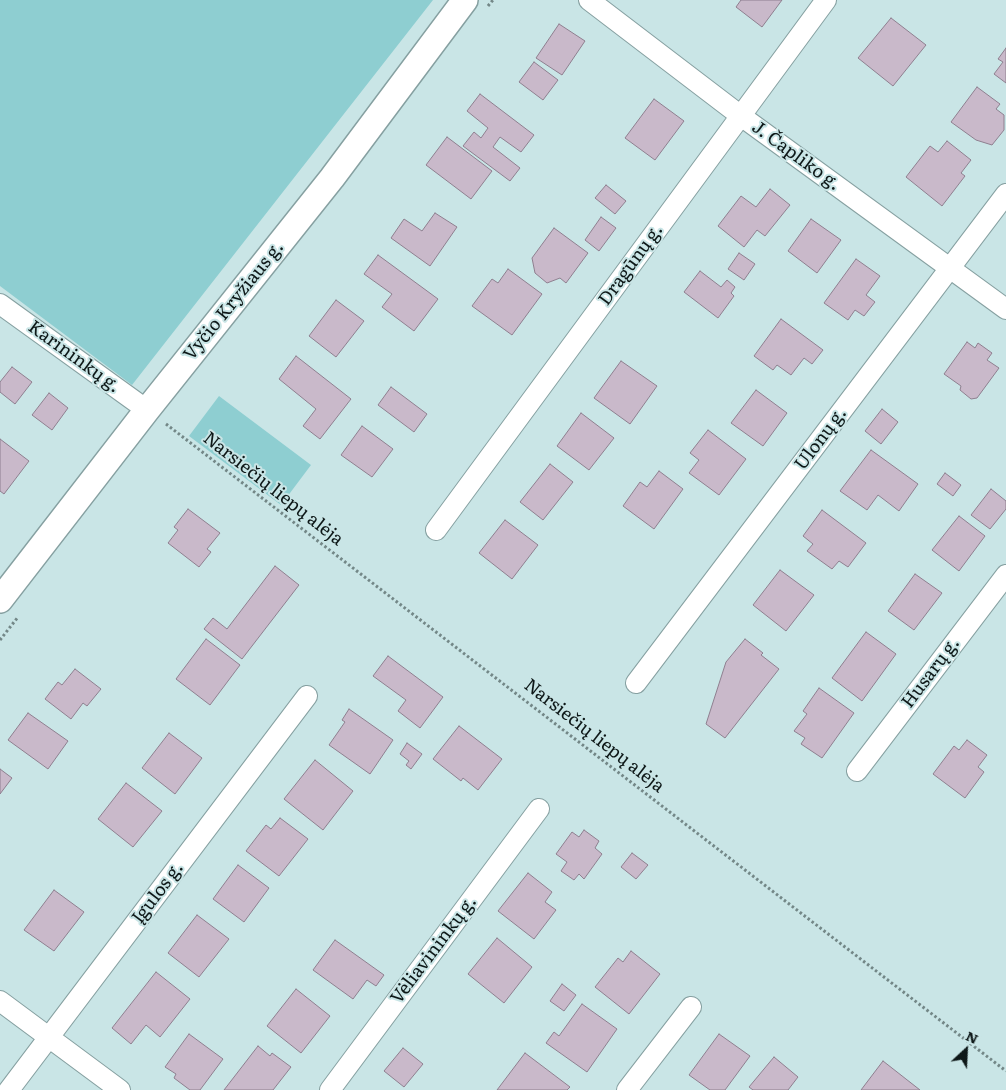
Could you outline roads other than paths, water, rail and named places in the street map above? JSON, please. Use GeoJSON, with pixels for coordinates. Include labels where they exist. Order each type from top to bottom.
{"type":"FeatureCollection","features":[{"type":"Feature","properties":{"kind":"street","name":"Vyčio Kryžiaus g."},"geometry":{"type":"LineString","coordinates":[[0,600],[156,417],[314,201],[465,0]]}},
{"type":"Feature","properties":{"kind":"street","name":"J. Čapliko g."},"geometry":{"type":"LineString","coordinates":[[589,0],[741,116],[1006,309]]}},
{"type":"Feature","properties":{"kind":"street","name":"Dragūnų g."},"geometry":{"type":"LineString","coordinates":[[436,530],[826,0]]}},
{"type":"Feature","properties":{"kind":"street","name":"Ulonų g."},"geometry":{"type":"LineString","coordinates":[[636,683],[1006,194]]}},
{"type":"Feature","properties":{"kind":"street","name":"Karininkų g."},"geometry":{"type":"LineString","coordinates":[[0,304],[156,417]]}},
{"type":"Feature","properties":{"kind":"street","name":"Husarų g."},"geometry":{"type":"LineString","coordinates":[[857,771],[1006,575]]}},
{"type":"Feature","properties":{"kind":"street","name":"Įgulos g."},"geometry":{"type":"LineString","coordinates":[[9,1090],[307,696]]}},
{"type":"Feature","properties":{"kind":"street","name":"Vėliavininkų g."},"geometry":{"type":"LineString","coordinates":[[330,1090],[538,809]]}},
{"type":"Feature","properties":{"kind":"street"},"geometry":{"type":"LineString","coordinates":[[0,1001],[120,1090]]}},
{"type":"Feature","properties":{"kind":"street"},"geometry":{"type":"LineString","coordinates":[[627,1090],[691,1007]]}}]}
